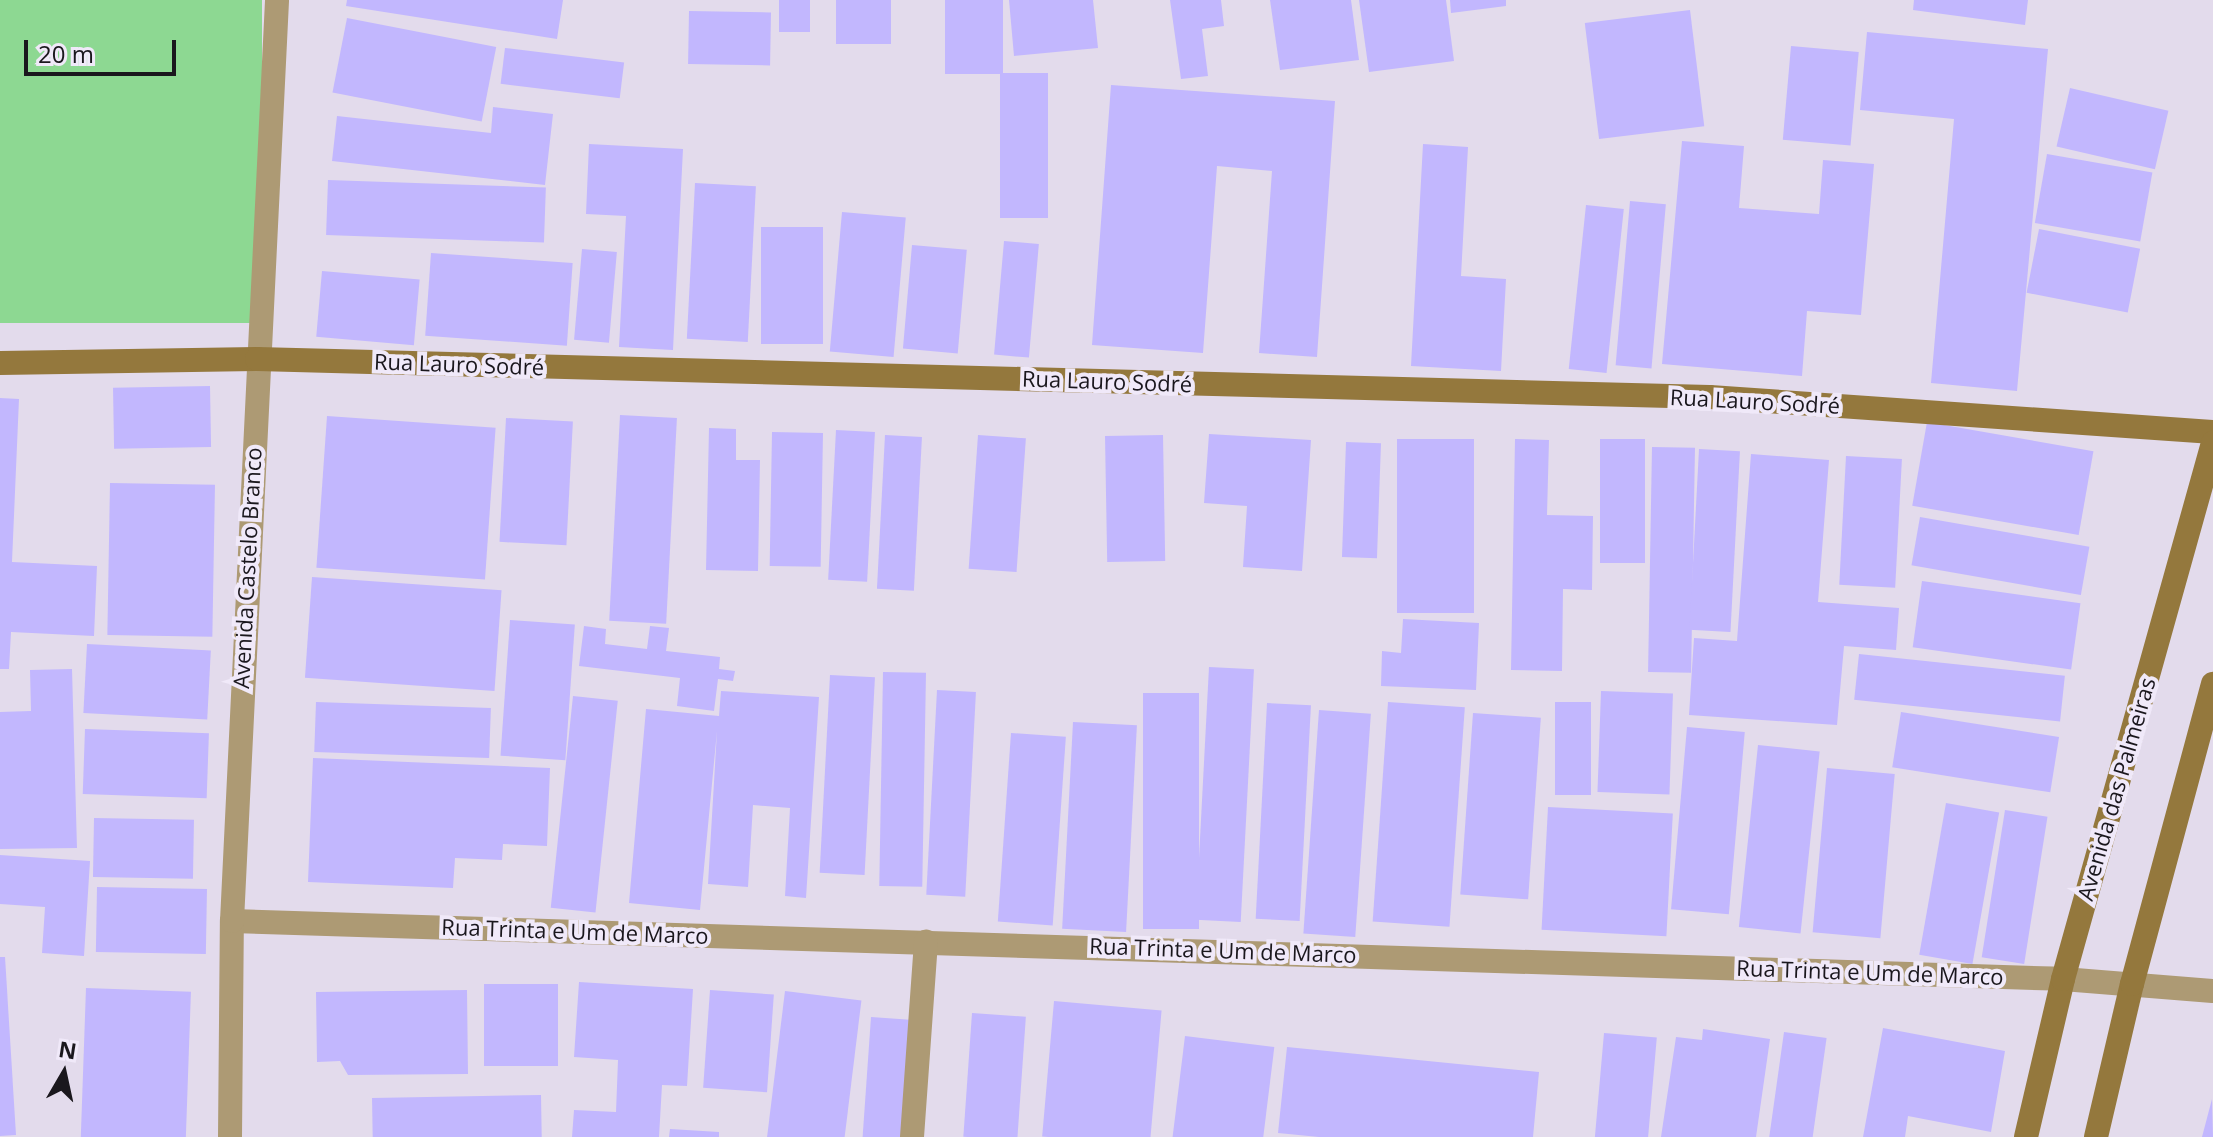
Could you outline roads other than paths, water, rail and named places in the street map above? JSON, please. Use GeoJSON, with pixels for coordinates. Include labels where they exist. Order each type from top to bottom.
{"type":"FeatureCollection","features":[{"type":"Feature","properties":{"kind":"street","name":"Avenida Castelo Branco"},"geometry":{"type":"LineString","coordinates":[[230,1137],[232,921],[257,359],[277,0]]}},
{"type":"Feature","properties":{"kind":"street","name":"Rua Lauro Sodré"},"geometry":{"type":"LineString","coordinates":[[0,363],[257,359],[1710,397],[2213,432]]}},
{"type":"Feature","properties":{"kind":"street","name":"Avenida das Palmeiras"},"geometry":{"type":"LineString","coordinates":[[2026,1137],[2063,979],[2213,443]]}},
{"type":"Feature","properties":{"kind":"street"},"geometry":{"type":"LineString","coordinates":[[2096,1137],[2132,984],[2213,684]]}},
{"type":"Feature","properties":{"kind":"street","name":"Rua Trinta e Um de Marco"},"geometry":{"type":"LineString","coordinates":[[232,921],[2063,979],[2213,991]]}},
{"type":"Feature","properties":{"kind":"street"},"geometry":{"type":"LineString","coordinates":[[912,1137],[926,941]]}}]}
